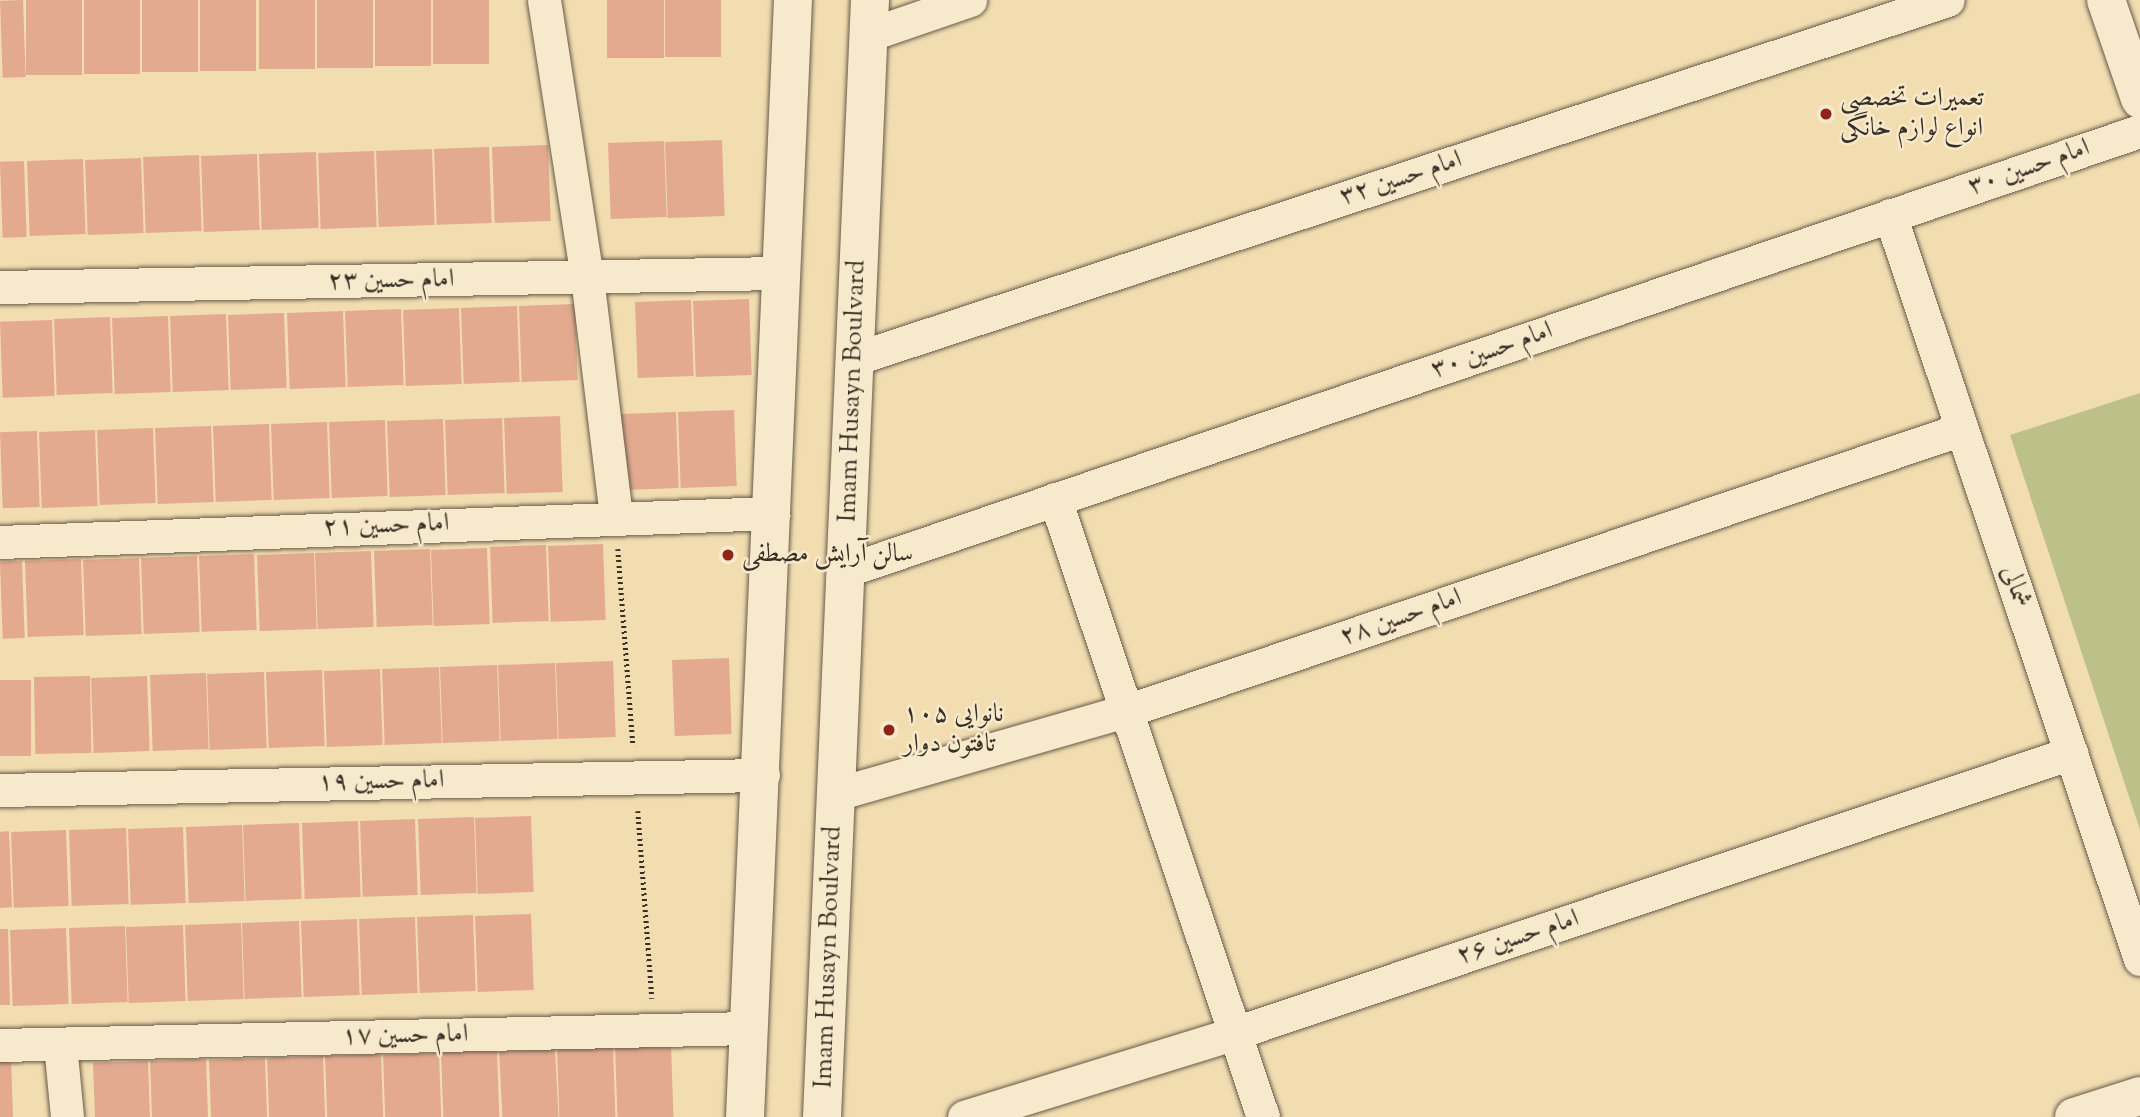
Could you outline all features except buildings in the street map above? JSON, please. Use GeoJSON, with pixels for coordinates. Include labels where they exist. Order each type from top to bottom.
{"type":"FeatureCollection","features":[{"type":"Feature","properties":{"kind":"main road"},"geometry":{"type":"LineString","coordinates":[[746,1117],[763,775],[793,0]]}},
{"type":"Feature","properties":{"kind":"main road"},"geometry":{"type":"LineString","coordinates":[[2106,0],[2140,99]]}},
{"type":"Feature","properties":{"kind":"main road","name":"Imam Husayn Boulvard"},"geometry":{"type":"LineString","coordinates":[[822,1117],[869,17]]}},
{"type":"Feature","properties":{"kind":"main road"},"geometry":{"type":"LineString","coordinates":[[2074,1117],[2140,1096]]}},
{"type":"Feature","properties":{"kind":"street"},"geometry":{"type":"LineString","coordinates":[[544,0],[587,277],[615,516]]}},
{"type":"Feature","properties":{"kind":"street"},"geometry":{"type":"LineString","coordinates":[[869,17],[970,0]]}},
{"type":"Feature","properties":{"kind":"street","name":"امام حسین ۳۲"},"geometry":{"type":"LineString","coordinates":[[854,359],[1948,0]]}},
{"type":"Feature","properties":{"kind":"street","name":"امام حسین ۳۰"},"geometry":{"type":"LineString","coordinates":[[845,571],[2140,131]]}},
{"type":"Feature","properties":{"kind":"street","name":"شمالی"},"geometry":{"type":"LineString","coordinates":[[1890,215],[2140,959]]}},
{"type":"Feature","properties":{"kind":"street","name":"امام حسین ۲۳"},"geometry":{"type":"LineString","coordinates":[[0,288],[782,273]]}},
{"type":"Feature","properties":{"kind":"street","name":"امام حسین ۲۸"},"geometry":{"type":"LineString","coordinates":[[836,794],[1126,710],[1962,429]]}},
{"type":"Feature","properties":{"kind":"street"},"geometry":{"type":"LineString","coordinates":[[1055,499],[1263,1117]]}},
{"type":"Feature","properties":{"kind":"street","name":"امام حسین ۲۱"},"geometry":{"type":"LineString","coordinates":[[0,542],[615,516],[773,513]]}},
{"type":"Feature","properties":{"kind":"street","name":"امام حسین ۲۶"},"geometry":{"type":"LineString","coordinates":[[964,1117],[1235,1033],[2071,753]]}},
{"type":"Feature","properties":{"kind":"street","name":"امام حسین ۱۹"},"geometry":{"type":"LineString","coordinates":[[0,790],[763,775]]}},
{"type":"Feature","properties":{"kind":"street","name":"امام حسین ۱۷"},"geometry":{"type":"LineString","coordinates":[[0,1045],[750,1028]]}},
{"type":"Feature","properties":{"kind":"street"},"geometry":{"type":"LineString","coordinates":[[60,1044],[67,1117]]}},
{"type":"Feature","properties":{"kind":"green space"},"geometry":{"type":"Polygon","coordinates":[[[2140,393],[2140,830],[2010,435],[2140,393]]]}},
{"type":"Feature","properties":{"kind":"place","name":"تعمیرات تخصصی انواع لوازم خانگی"},"geometry":{"type":"Point","coordinates":[1826,114]}},
{"type":"Feature","properties":{"kind":"place","name":"سالن آرایش مصطفی"},"geometry":{"type":"Point","coordinates":[728,555]}},
{"type":"Feature","properties":{"kind":"place","name":"نانوایی ۱۰۵ تافتون دوار"},"geometry":{"type":"Point","coordinates":[889,730]}}]}
